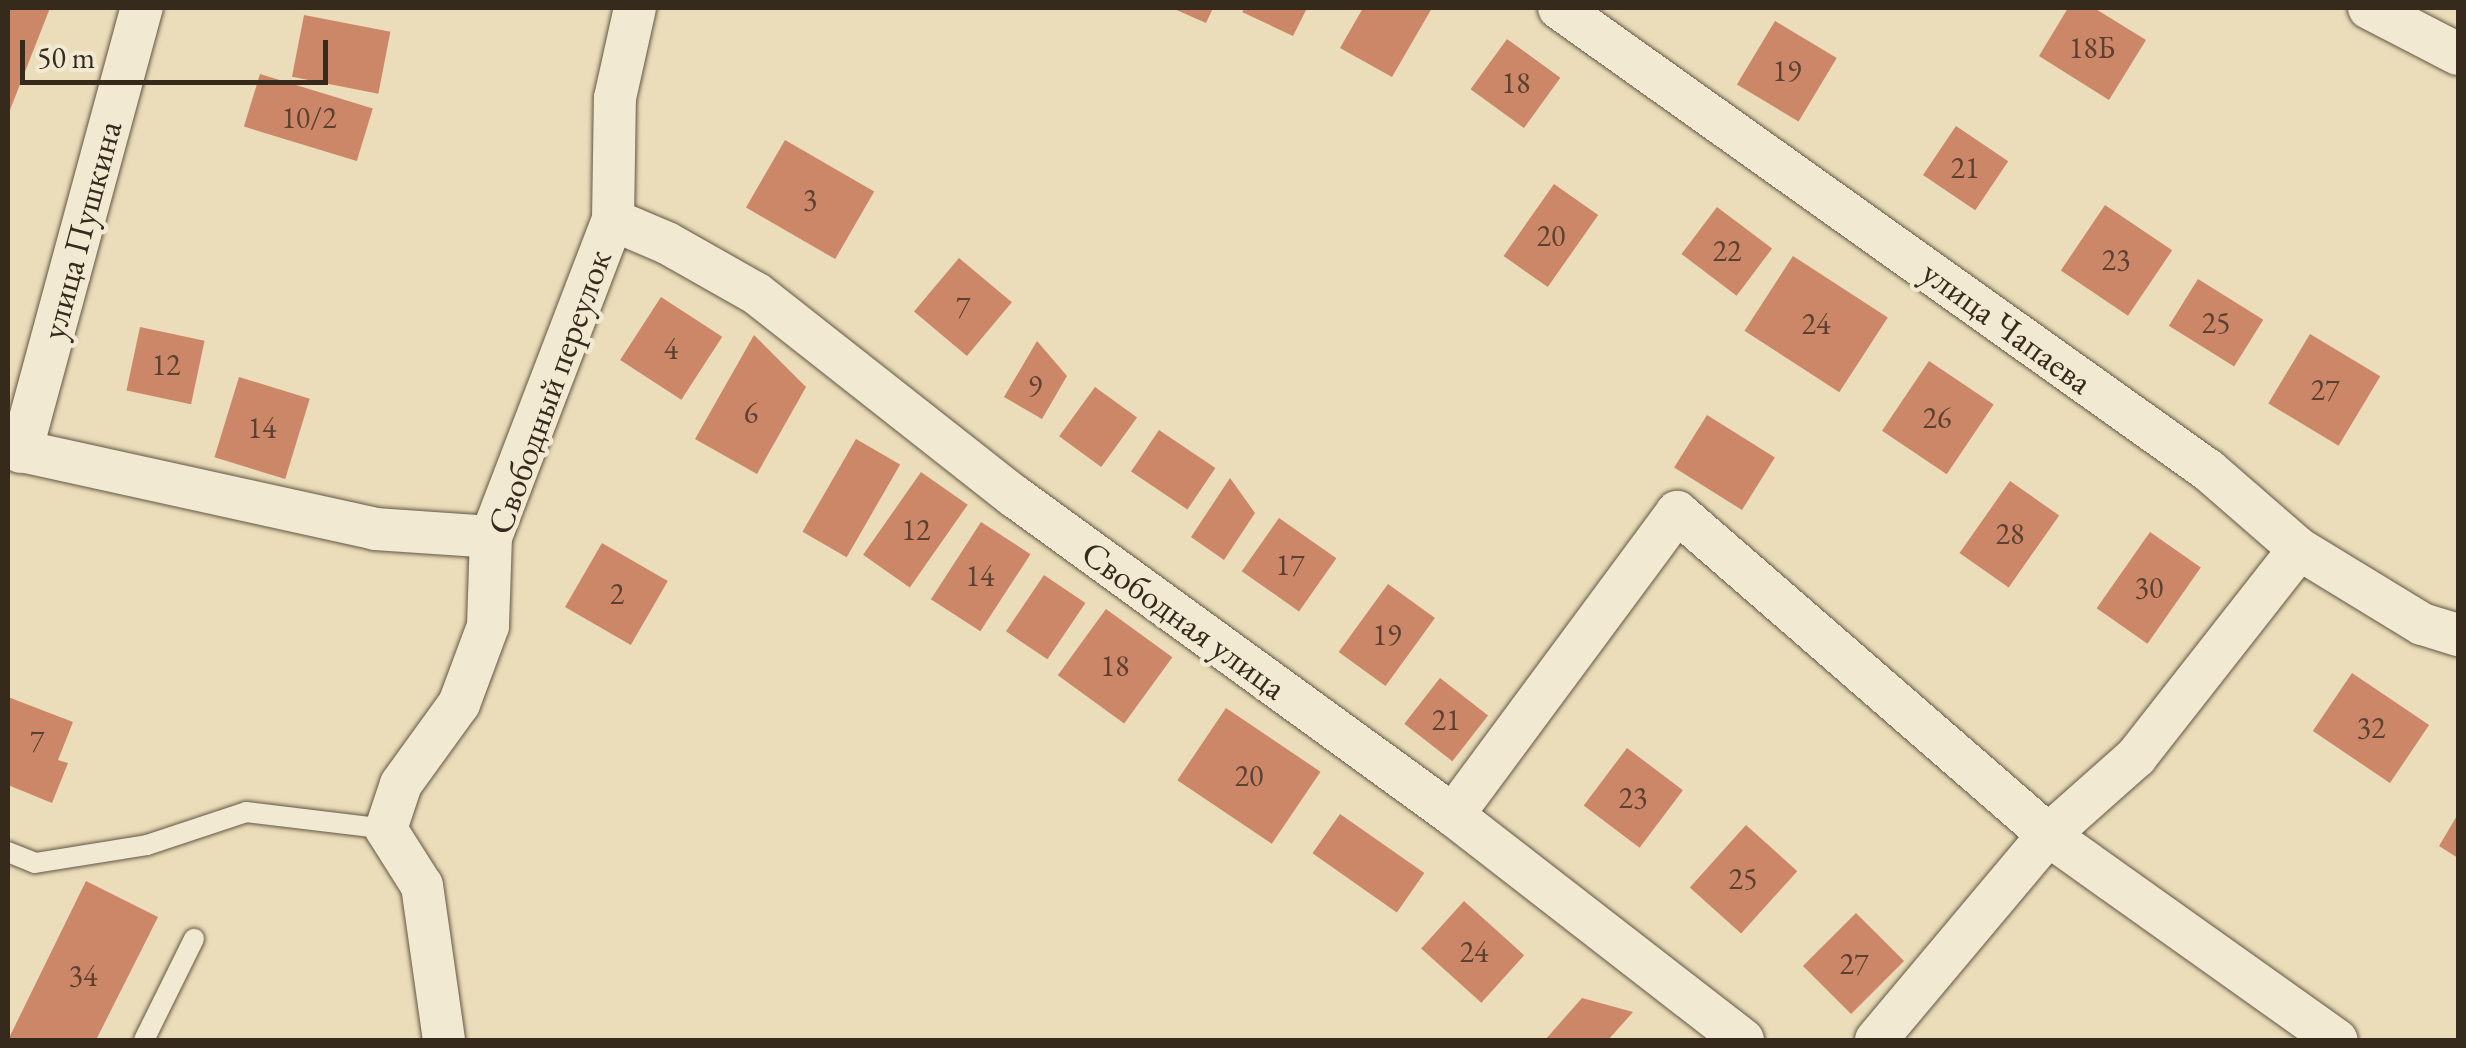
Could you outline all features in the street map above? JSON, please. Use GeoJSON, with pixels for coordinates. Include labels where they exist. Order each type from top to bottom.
{"type":"FeatureCollection","features":[{"type":"Feature","properties":{"kind":"street","name":"улица Пушкина"},"geometry":{"type":"LineString","coordinates":[[14,450],[142,8]]}},
{"type":"Feature","properties":{"kind":"street","name":"Свободный переулок"},"geometry":{"type":"LineString","coordinates":[[386,829],[402,784],[460,704],[488,626],[491,537],[613,220],[615,98],[635,8]]}},
{"type":"Feature","properties":{"kind":"street","name":"улица Чапаева"},"geometry":{"type":"LineString","coordinates":[[1559,8],[2208,470],[2298,549],[2422,624],[2458,636]]}},
{"type":"Feature","properties":{"kind":"street"},"geometry":{"type":"LineString","coordinates":[[2369,8],[2458,54]]}},
{"type":"Feature","properties":{"kind":"street","name":"Свободная улица"},"geometry":{"type":"LineString","coordinates":[[613,220],[667,242],[757,294],[1014,496],[1454,815],[1743,1040]]}},
{"type":"Feature","properties":{"kind":"street"},"geometry":{"type":"LineString","coordinates":[[14,450],[375,529],[491,537]]}},
{"type":"Feature","properties":{"kind":"street"},"geometry":{"type":"LineString","coordinates":[[1454,815],[1676,512],[2048,835],[2336,1040]]}},
{"type":"Feature","properties":{"kind":"street"},"geometry":{"type":"LineString","coordinates":[[1876,1040],[2048,835],[2136,757],[2298,549]]}},
{"type":"Feature","properties":{"kind":"street"},"geometry":{"type":"LineString","coordinates":[[386,829],[422,886],[444,1040]]}},
{"type":"Feature","properties":{"kind":"lane"},"geometry":{"type":"LineString","coordinates":[[8,852],[36,864],[128,848],[246,812],[386,829]]}},
{"type":"Feature","properties":{"kind":"lane"},"geometry":{"type":"LineString","coordinates":[[144,1040],[194,938]]}},
{"type":"Feature","properties":{"kind":"building"},"geometry":{"type":"Polygon","coordinates":[[[8,8],[50,8],[8,115],[8,8]]]}},
{"type":"Feature","properties":{"kind":"building"},"geometry":{"type":"Polygon","coordinates":[[[1172,8],[1213,8],[1206,23],[1172,8]]]}},
{"type":"Feature","properties":{"kind":"building"},"geometry":{"type":"Polygon","coordinates":[[[1245,8],[1307,8],[1293,36],[1242,12],[1245,8]]]}},
{"type":"Feature","properties":{"kind":"building"},"geometry":{"type":"Polygon","coordinates":[[[1363,8],[1432,8],[1392,77],[1340,48],[1363,8]]]}},
{"type":"Feature","properties":{"kind":"building"},"geometry":{"type":"Polygon","coordinates":[[[2068,8],[2094,8],[2146,40],[2109,100],[2039,56],[2068,8]]]}},
{"type":"Feature","properties":{"kind":"building"},"geometry":{"type":"Polygon","coordinates":[[[304,15],[390,32],[378,94],[292,77],[304,15]]]}},
{"type":"Feature","properties":{"kind":"building"},"geometry":{"type":"Polygon","coordinates":[[[1775,21],[1837,58],[1799,122],[1737,84],[1775,21]]]}},
{"type":"Feature","properties":{"kind":"building"},"geometry":{"type":"Polygon","coordinates":[[[1507,39],[1560,78],[1524,128],[1471,89],[1507,39]]]}},
{"type":"Feature","properties":{"kind":"building"},"geometry":{"type":"Polygon","coordinates":[[[260,74],[373,108],[357,161],[244,127],[260,74]]]}},
{"type":"Feature","properties":{"kind":"building"},"geometry":{"type":"Polygon","coordinates":[[[1956,126],[2008,161],[1975,210],[1923,175],[1956,126]]]}},
{"type":"Feature","properties":{"kind":"building"},"geometry":{"type":"Polygon","coordinates":[[[785,140],[874,192],[835,259],[746,208],[785,140]]]}},
{"type":"Feature","properties":{"kind":"building"},"geometry":{"type":"Polygon","coordinates":[[[1554,184],[1598,215],[1548,287],[1504,256],[1554,184]]]}},
{"type":"Feature","properties":{"kind":"building"},"geometry":{"type":"Polygon","coordinates":[[[2105,205],[2172,250],[2128,316],[2061,270],[2105,205]]]}},
{"type":"Feature","properties":{"kind":"building"},"geometry":{"type":"Polygon","coordinates":[[[1717,207],[1772,249],[1737,296],[1681,254],[1717,207]]]}},
{"type":"Feature","properties":{"kind":"building"},"geometry":{"type":"Polygon","coordinates":[[[1793,256],[1888,318],[1839,392],[1745,331],[1793,256]]]}},
{"type":"Feature","properties":{"kind":"building"},"geometry":{"type":"Polygon","coordinates":[[[959,258],[1012,302],[967,356],[914,312],[959,258]]]}},
{"type":"Feature","properties":{"kind":"building"},"geometry":{"type":"Polygon","coordinates":[[[2198,279],[2263,320],[2234,366],[2169,326],[2198,279]]]}},
{"type":"Feature","properties":{"kind":"building"},"geometry":{"type":"Polygon","coordinates":[[[661,297],[722,337],[681,400],[620,360],[661,297]]]}},
{"type":"Feature","properties":{"kind":"building"},"geometry":{"type":"Polygon","coordinates":[[[140,327],[205,341],[191,404],[126,391],[140,327]]]}},
{"type":"Feature","properties":{"kind":"building"},"geometry":{"type":"Polygon","coordinates":[[[2310,334],[2380,376],[2339,446],[2268,403],[2310,334]]]}},
{"type":"Feature","properties":{"kind":"building"},"geometry":{"type":"Polygon","coordinates":[[[754,335],[806,387],[757,474],[695,439],[754,335]]]}},
{"type":"Feature","properties":{"kind":"building"},"geometry":{"type":"Polygon","coordinates":[[[1037,341],[1067,376],[1042,419],[1004,397],[1037,341]]]}},
{"type":"Feature","properties":{"kind":"building"},"geometry":{"type":"Polygon","coordinates":[[[1929,361],[1994,405],[1947,474],[1882,431],[1929,361]]]}},
{"type":"Feature","properties":{"kind":"building"},"geometry":{"type":"Polygon","coordinates":[[[239,377],[310,399],[285,479],[214,457],[239,377]]]}},
{"type":"Feature","properties":{"kind":"building"},"geometry":{"type":"Polygon","coordinates":[[[1095,387],[1137,418],[1101,467],[1059,436],[1095,387]]]}},
{"type":"Feature","properties":{"kind":"building"},"geometry":{"type":"Polygon","coordinates":[[[1707,415],[1775,457],[1742,510],[1674,468],[1707,415]]]}},
{"type":"Feature","properties":{"kind":"building"},"geometry":{"type":"Polygon","coordinates":[[[1159,430],[1215,468],[1187,509],[1131,471],[1159,430]]]}},
{"type":"Feature","properties":{"kind":"building"},"geometry":{"type":"Polygon","coordinates":[[[856,439],[900,464],[847,557],[802,532],[856,439]]]}},
{"type":"Feature","properties":{"kind":"building"},"geometry":{"type":"Polygon","coordinates":[[[921,472],[968,505],[910,587],[863,555],[921,472]]]}},
{"type":"Feature","properties":{"kind":"building"},"geometry":{"type":"Polygon","coordinates":[[[1230,478],[1255,513],[1224,560],[1191,537],[1230,478]]]}},
{"type":"Feature","properties":{"kind":"building"},"geometry":{"type":"Polygon","coordinates":[[[2010,481],[2059,515],[2009,587],[1960,553],[2010,481]]]}},
{"type":"Feature","properties":{"kind":"building"},"geometry":{"type":"Polygon","coordinates":[[[1279,518],[1336,558],[1299,611],[1242,571],[1279,518]]]}},
{"type":"Feature","properties":{"kind":"building"},"geometry":{"type":"Polygon","coordinates":[[[981,522],[1030,554],[980,631],[931,599],[981,522]]]}},
{"type":"Feature","properties":{"kind":"building"},"geometry":{"type":"Polygon","coordinates":[[[2150,532],[2201,568],[2147,644],[2097,608],[2150,532]]]}},
{"type":"Feature","properties":{"kind":"building"},"geometry":{"type":"Polygon","coordinates":[[[602,543],[668,581],[631,645],[565,607],[602,543]]]}},
{"type":"Feature","properties":{"kind":"building"},"geometry":{"type":"Polygon","coordinates":[[[1044,575],[1085,603],[1047,659],[1006,631],[1044,575]]]}},
{"type":"Feature","properties":{"kind":"building"},"geometry":{"type":"Polygon","coordinates":[[[1388,584],[1435,618],[1386,686],[1339,652],[1388,584]]]}},
{"type":"Feature","properties":{"kind":"building"},"geometry":{"type":"Polygon","coordinates":[[[1106,609],[1172,657],[1124,724],[1058,675],[1106,609]]]}},
{"type":"Feature","properties":{"kind":"building"},"geometry":{"type":"Polygon","coordinates":[[[2352,673],[2429,725],[2390,783],[2313,731],[2352,673]]]}},
{"type":"Feature","properties":{"kind":"building"},"geometry":{"type":"Polygon","coordinates":[[[1440,678],[1488,716],[1452,761],[1404,724],[1440,678]]]}},
{"type":"Feature","properties":{"kind":"building"},"geometry":{"type":"Polygon","coordinates":[[[8,697],[73,722],[58,760],[68,763],[52,803],[8,785],[8,697]]]}},
{"type":"Feature","properties":{"kind":"building"},"geometry":{"type":"Polygon","coordinates":[[[1226,708],[1321,772],[1272,844],[1177,780],[1226,708]]]}},
{"type":"Feature","properties":{"kind":"building"},"geometry":{"type":"Polygon","coordinates":[[[1627,748],[1683,790],[1640,848],[1584,806],[1627,748]]]}},
{"type":"Feature","properties":{"kind":"building"},"geometry":{"type":"Polygon","coordinates":[[[1340,814],[1424,873],[1397,912],[1312,853],[1340,814]]]}},
{"type":"Feature","properties":{"kind":"building"},"geometry":{"type":"Polygon","coordinates":[[[2458,814],[2458,858],[2439,846],[2458,814]]]}},
{"type":"Feature","properties":{"kind":"building"},"geometry":{"type":"Polygon","coordinates":[[[1746,825],[1797,871],[1741,934],[1690,887],[1746,825]]]}},
{"type":"Feature","properties":{"kind":"building"},"geometry":{"type":"Polygon","coordinates":[[[86,881],[158,917],[96,1040],[8,1040],[86,881]]]}},
{"type":"Feature","properties":{"kind":"building"},"geometry":{"type":"Polygon","coordinates":[[[1464,901],[1524,955],[1481,1003],[1421,949],[1464,901]]]}},
{"type":"Feature","properties":{"kind":"building"},"geometry":{"type":"Polygon","coordinates":[[[1856,913],[1904,961],[1851,1014],[1803,966],[1856,913]]]}},
{"type":"Feature","properties":{"kind":"building"},"geometry":{"type":"Polygon","coordinates":[[[1582,998],[1633,1012],[1608,1040],[1545,1040],[1582,998]]]}}]}
